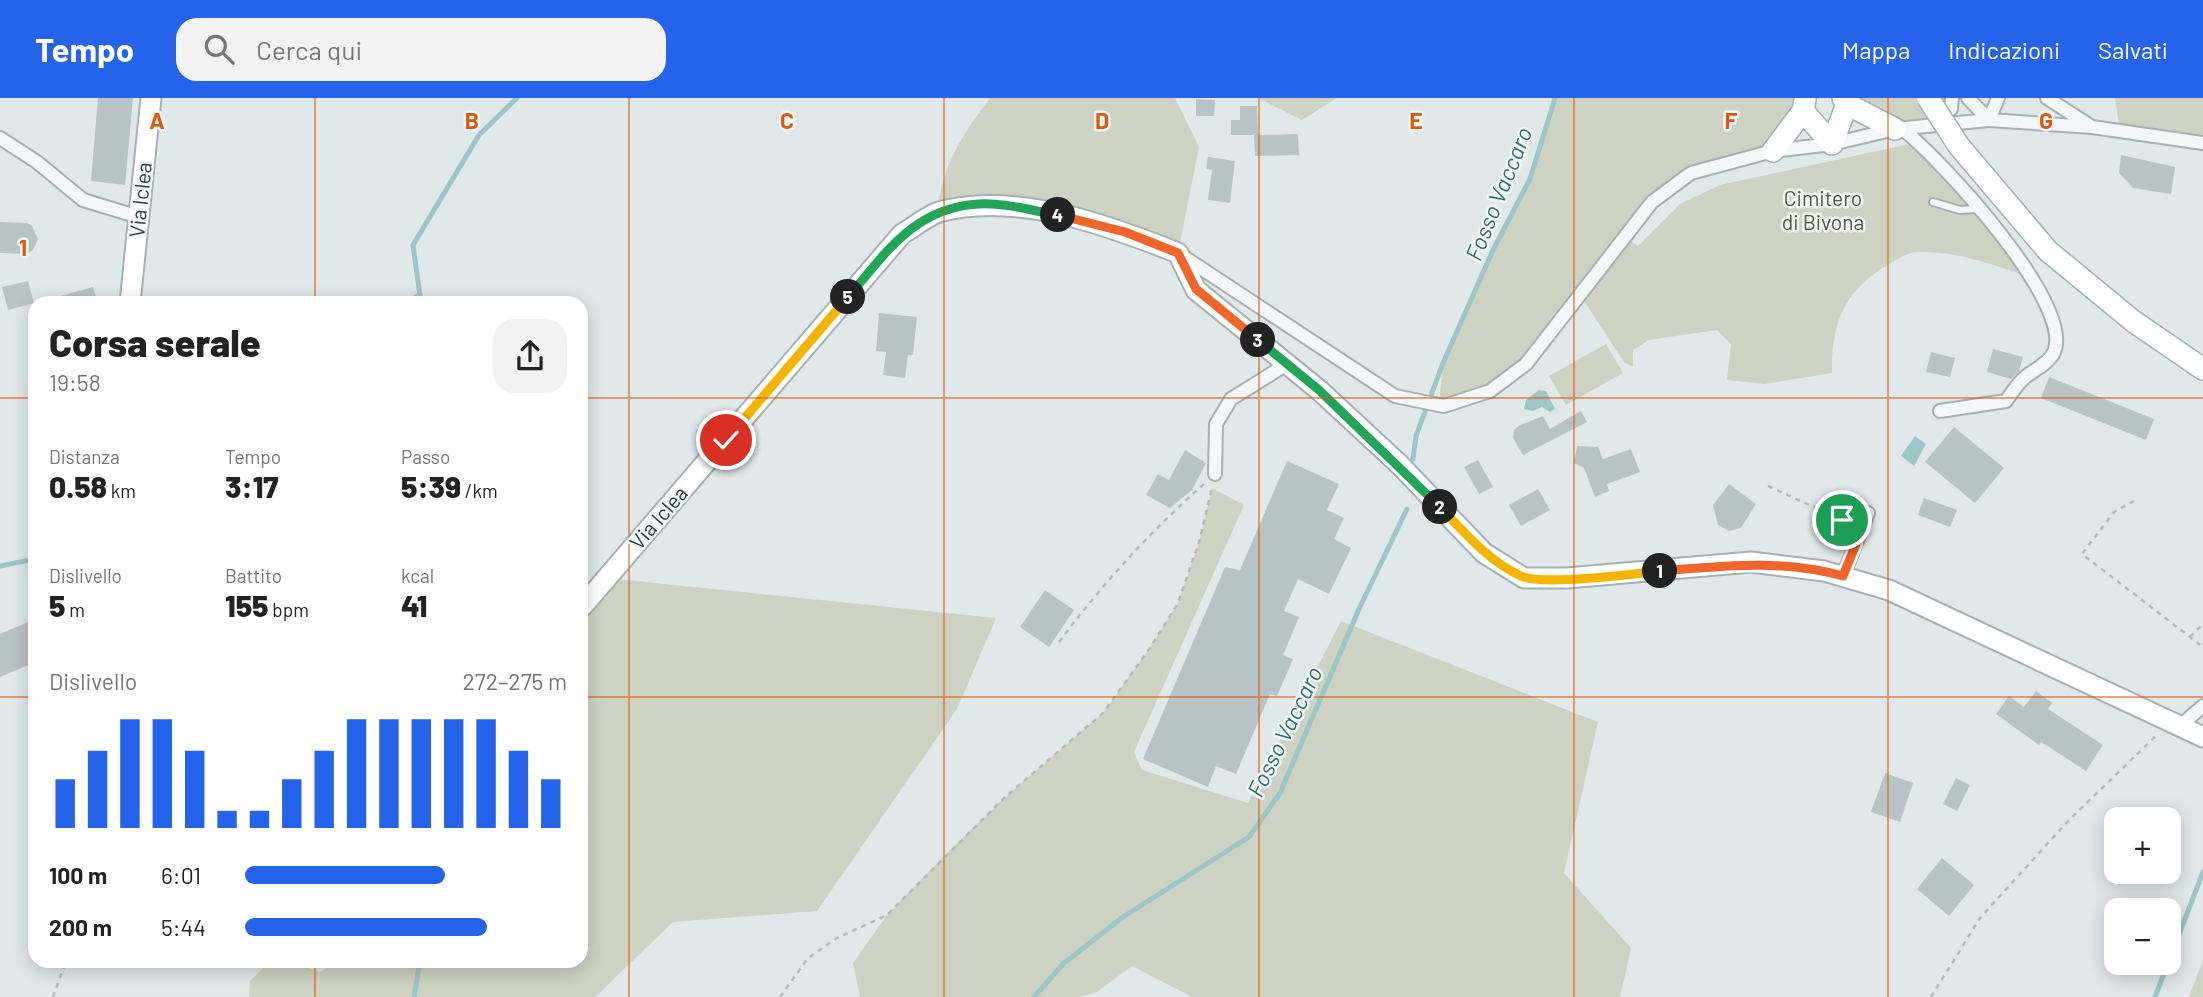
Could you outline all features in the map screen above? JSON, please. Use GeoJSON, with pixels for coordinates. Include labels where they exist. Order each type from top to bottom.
{"type":"FeatureCollection","features":[{"type":"Feature","properties":{"kind":"main road"},"geometry":{"type":"LineString","coordinates":[[1928,98],[1959,146],[2048,251],[2133,321],[2203,369]]}},
{"type":"Feature","properties":{"kind":"main road"},"geometry":{"type":"LineString","coordinates":[[1832,144],[1845,101],[1898,128]]}},
{"type":"Feature","properties":{"kind":"main road"},"geometry":{"type":"LineString","coordinates":[[1773,151],[1804,105],[1832,144]]}},
{"type":"Feature","properties":{"kind":"street","name":"Via Iclea"},"geometry":{"type":"LineString","coordinates":[[131,296],[151,98]]}},
{"type":"Feature","properties":{"kind":"street"},"geometry":{"type":"LineString","coordinates":[[1923,126],[1951,109],[1952,98]]}},
{"type":"Feature","properties":{"kind":"street"},"geometry":{"type":"LineString","coordinates":[[1968,98],[1989,120]]}},
{"type":"Feature","properties":{"kind":"street"},"geometry":{"type":"LineString","coordinates":[[1989,120],[1998,98]]}},
{"type":"Feature","properties":{"kind":"street"},"geometry":{"type":"LineString","coordinates":[[2047,98],[2092,127]]}},
{"type":"Feature","properties":{"kind":"street"},"geometry":{"type":"LineString","coordinates":[[1178,253],[1225,282],[1335,359],[1395,396],[1439,405],[1490,391],[1526,364],[1652,202],[1691,173],[1773,151],[1832,144],[1898,128],[1989,120],[2092,127],[2203,143]]}},
{"type":"Feature","properties":{"kind":"street"},"geometry":{"type":"LineString","coordinates":[[1898,128],[1926,147],[2018,256],[2049,308],[2057,330],[2054,351],[2045,363],[2022,380],[2006,401],[1940,411]]}},
{"type":"Feature","properties":{"kind":"street"},"geometry":{"type":"LineString","coordinates":[[0,138],[37,162],[83,200],[139,217]]}},
{"type":"Feature","properties":{"kind":"street","name":"Via Iclea"},"geometry":{"type":"LineString","coordinates":[[588,600],[902,234],[936,213],[979,204],[1074,217],[1125,232],[1178,253]]}},
{"type":"Feature","properties":{"kind":"street"},"geometry":{"type":"LineString","coordinates":[[1178,253],[1196,289],[1287,364],[1400,466],[1484,553],[1524,578],[1580,578],[1751,562],[1824,571],[1889,590],[2203,737]]}},
{"type":"Feature","properties":{"kind":"street"},"geometry":{"type":"LineString","coordinates":[[1215,474],[1216,424],[1231,399],[1287,364]]}},
{"type":"Feature","properties":{"kind":"street"},"geometry":{"type":"LineString","coordinates":[[1843,576],[1868,513]]}},
{"type":"Feature","properties":{"kind":"street"},"geometry":{"type":"LineString","coordinates":[[2175,724],[2203,706]]}},
{"type":"Feature","properties":{"kind":"lane"},"geometry":{"type":"LineString","coordinates":[[1933,202],[1960,210],[1978,209]]}},
{"type":"Feature","properties":{"kind":"path"},"geometry":{"type":"LineString","coordinates":[[1059,642],[1104,582],[1151,531],[1215,474]]}},
{"type":"Feature","properties":{"kind":"path"},"geometry":{"type":"LineString","coordinates":[[780,997],[808,958],[837,938],[887,915],[1003,799],[1103,713],[1150,648],[1178,603],[1200,539],[1215,474]]}},
{"type":"Feature","properties":{"kind":"path"},"geometry":{"type":"LineString","coordinates":[[1768,486],[1842,520],[1856,544]]}},
{"type":"Feature","properties":{"kind":"path"},"geometry":{"type":"LineString","coordinates":[[2134,501],[2114,512],[2082,554],[2203,647]]}},
{"type":"Feature","properties":{"kind":"path"},"geometry":{"type":"LineString","coordinates":[[2190,637],[2203,624]]}},
{"type":"Feature","properties":{"kind":"path"},"geometry":{"type":"LineString","coordinates":[[1931,997],[1980,918],[2014,878],[2175,724]]}},
{"type":"Feature","properties":{"kind":"path"},"geometry":{"type":"LineString","coordinates":[[53,997],[63,968]]}},
{"type":"Feature","properties":{"kind":"green space"},"geometry":{"type":"Polygon","coordinates":[[[990,98],[1175,98],[1199,147],[1178,253],[1074,217],[936,213],[944,179],[955,152],[990,98]]]}},
{"type":"Feature","properties":{"kind":"green space"},"geometry":{"type":"Polygon","coordinates":[[[1258,98],[1337,98],[1302,120],[1258,98]]]}},
{"type":"Feature","properties":{"kind":"green space","name":"Cimitero di Bivona"},"geometry":{"type":"Polygon","coordinates":[[[1555,98],[1805,98],[1773,151],[1691,173],[1652,202],[1625,237],[1638,246],[1680,204],[1720,185],[1918,142],[2032,278],[1961,256],[1932,252],[1906,255],[1873,275],[1851,297],[1843,310],[1834,339],[1832,373],[1765,384],[1727,380],[1731,344],[1717,330],[1649,340],[1633,350],[1633,367],[1624,362],[1580,295],[1526,364],[1490,391],[1439,405],[1443,363],[1493,250],[1530,179],[1555,98]]]}},
{"type":"Feature","properties":{"kind":"green space"},"geometry":{"type":"Polygon","coordinates":[[[1843,98],[1952,98],[1951,109],[1919,125],[1907,127],[1885,123],[1843,98]]]}},
{"type":"Feature","properties":{"kind":"green space"},"geometry":{"type":"Polygon","coordinates":[[[2115,98],[2203,98],[2203,143],[2120,131],[2115,98]]]}},
{"type":"Feature","properties":{"kind":"green space"},"geometry":{"type":"Polygon","coordinates":[[[1606,344],[1623,373],[1566,405],[1549,376],[1606,344]]]}},
{"type":"Feature","properties":{"kind":"green space"},"geometry":{"type":"Polygon","coordinates":[[[1212,488],[1244,505],[1134,752],[1142,770],[1248,803],[1341,621],[1598,722],[1564,873],[1631,948],[1620,997],[1192,997],[1132,966],[1097,992],[1079,997],[860,997],[853,963],[887,915],[1003,799],[1103,713],[1150,648],[1178,603],[1200,539],[1212,488]]]}},
{"type":"Feature","properties":{"kind":"green space"},"geometry":{"type":"Polygon","coordinates":[[[607,578],[996,618],[957,709],[817,911],[673,922],[595,997],[249,997],[250,981],[263,968],[308,968],[320,972],[327,968],[588,968],[588,600],[607,578]]]}},
{"type":"Feature","properties":{"kind":"green space"},"geometry":{"type":"Polygon","coordinates":[[[2203,960],[2203,997],[2189,997],[2203,960]]]}},
{"type":"Feature","properties":{"kind":"water"},"geometry":{"type":"Polygon","coordinates":[[[1539,390],[1546,391],[1555,409],[1550,412],[1542,407],[1533,411],[1524,409],[1526,400],[1539,390]]]}},
{"type":"Feature","properties":{"kind":"water"},"geometry":{"type":"Polygon","coordinates":[[[1915,436],[1926,444],[1914,466],[1901,456],[1915,436]]]}},
{"type":"Feature","properties":{"kind":"building"},"geometry":{"type":"Polygon","coordinates":[[[98,98],[133,98],[125,185],[91,181],[98,98]]]}},
{"type":"Feature","properties":{"kind":"building"},"geometry":{"type":"Polygon","coordinates":[[[1196,99],[1215,100],[1214,116],[1196,116],[1196,99]]]}},
{"type":"Feature","properties":{"kind":"building"},"geometry":{"type":"Polygon","coordinates":[[[1240,106],[1257,106],[1258,135],[1298,134],[1299,155],[1255,156],[1254,135],[1231,135],[1231,120],[1240,120],[1240,106]]]}},
{"type":"Feature","properties":{"kind":"building"},"geometry":{"type":"Polygon","coordinates":[[[2121,155],[2175,167],[2171,194],[2133,188],[2119,173],[2121,155]]]}},
{"type":"Feature","properties":{"kind":"building"},"geometry":{"type":"Polygon","coordinates":[[[1208,157],[1235,161],[1230,203],[1208,200],[1212,170],[1206,169],[1208,157]]]}},
{"type":"Feature","properties":{"kind":"building"},"geometry":{"type":"Polygon","coordinates":[[[0,222],[27,223],[32,226],[38,239],[33,250],[27,254],[0,253],[0,222]]]}},
{"type":"Feature","properties":{"kind":"building"},"geometry":{"type":"Polygon","coordinates":[[[28,281],[32,296],[28,296],[28,305],[8,310],[2,287],[28,281]]]}},
{"type":"Feature","properties":{"kind":"building"},"geometry":{"type":"Polygon","coordinates":[[[93,287],[96,296],[61,296],[93,287]]]}},
{"type":"Feature","properties":{"kind":"building"},"geometry":{"type":"Polygon","coordinates":[[[879,313],[917,317],[913,355],[908,355],[905,378],[883,375],[886,352],[876,351],[879,313]]]}},
{"type":"Feature","properties":{"kind":"building"},"geometry":{"type":"Polygon","coordinates":[[[1993,349],[2023,357],[2019,371],[2011,379],[1987,372],[1993,349]]]}},
{"type":"Feature","properties":{"kind":"building"},"geometry":{"type":"Polygon","coordinates":[[[1931,352],[1955,358],[1950,377],[1926,372],[1931,352]]]}},
{"type":"Feature","properties":{"kind":"building"},"geometry":{"type":"Polygon","coordinates":[[[2049,377],[2154,419],[2146,440],[2041,398],[2049,377]]]}},
{"type":"Feature","properties":{"kind":"building"},"geometry":{"type":"Polygon","coordinates":[[[1581,411],[1587,422],[1523,455],[1513,438],[1514,430],[1520,425],[1543,416],[1550,429],[1581,411]]]}},
{"type":"Feature","properties":{"kind":"building"},"geometry":{"type":"Polygon","coordinates":[[[1954,427],[2004,468],[1975,503],[1925,462],[1954,427]]]}},
{"type":"Feature","properties":{"kind":"building"},"geometry":{"type":"Polygon","coordinates":[[[1577,446],[1598,447],[1603,459],[1631,449],[1640,472],[1607,484],[1609,491],[1595,497],[1584,468],[1574,463],[1577,446]]]}},
{"type":"Feature","properties":{"kind":"building"},"geometry":{"type":"Polygon","coordinates":[[[1185,450],[1206,463],[1192,490],[1170,508],[1146,495],[1158,474],[1169,480],[1185,450]]]}},
{"type":"Feature","properties":{"kind":"building"},"geometry":{"type":"Polygon","coordinates":[[[1478,460],[1493,487],[1479,494],[1464,467],[1478,460]]]}},
{"type":"Feature","properties":{"kind":"building"},"geometry":{"type":"Polygon","coordinates":[[[1287,461],[1339,484],[1327,510],[1344,518],[1334,539],[1351,548],[1329,594],[1298,579],[1284,611],[1299,617],[1283,655],[1293,659],[1277,696],[1270,694],[1236,774],[1216,766],[1208,787],[1143,759],[1225,567],[1240,570],[1287,461]]]}},
{"type":"Feature","properties":{"kind":"building"},"geometry":{"type":"Polygon","coordinates":[[[1729,484],[1756,504],[1741,528],[1729,531],[1718,525],[1713,505],[1729,484]]]}},
{"type":"Feature","properties":{"kind":"building"},"geometry":{"type":"Polygon","coordinates":[[[1538,489],[1550,510],[1521,526],[1509,505],[1538,489]]]}},
{"type":"Feature","properties":{"kind":"building"},"geometry":{"type":"Polygon","coordinates":[[[1924,498],[1957,510],[1950,527],[1918,515],[1924,498]]]}},
{"type":"Feature","properties":{"kind":"building"},"geometry":{"type":"Polygon","coordinates":[[[1045,590],[1074,610],[1049,647],[1020,627],[1045,590]]]}},
{"type":"Feature","properties":{"kind":"building"},"geometry":{"type":"Polygon","coordinates":[[[28,622],[28,665],[0,677],[0,634],[28,622]]]}},
{"type":"Feature","properties":{"kind":"building"},"geometry":{"type":"Polygon","coordinates":[[[2036,691],[2052,703],[2048,709],[2103,745],[2086,771],[2041,742],[2039,745],[1996,714],[2009,696],[2024,707],[2036,691]]]}},
{"type":"Feature","properties":{"kind":"building"},"geometry":{"type":"Polygon","coordinates":[[[1885,773],[1913,783],[1900,822],[1871,812],[1885,773]]]}},
{"type":"Feature","properties":{"kind":"building"},"geometry":{"type":"Polygon","coordinates":[[[1956,778],[1970,785],[1957,811],[1943,804],[1956,778]]]}},
{"type":"Feature","properties":{"kind":"building"},"geometry":{"type":"Polygon","coordinates":[[[1942,858],[1974,885],[1949,916],[1917,889],[1942,858]]]}},
{"type":"Feature","properties":{"kind":"waterway"},"geometry":{"type":"LineString","coordinates":[[420,296],[413,245],[479,135],[517,98]]}},
{"type":"Feature","properties":{"kind":"waterway","name":"Fosso Vaccaro"},"geometry":{"type":"LineString","coordinates":[[1413,459],[1416,436],[1443,363],[1493,250],[1530,179],[1555,98]]}},
{"type":"Feature","properties":{"kind":"waterway","name":"Fosso Vaccaro"},"geometry":{"type":"LineString","coordinates":[[1034,997],[1064,963],[1123,917],[1249,837],[1280,793],[1359,609],[1407,509]]}},
{"type":"Feature","properties":{"kind":"waterway"},"geometry":{"type":"LineString","coordinates":[[0,566],[28,560]]}},
{"type":"Feature","properties":{"kind":"waterway"},"geometry":{"type":"LineString","coordinates":[[2155,997],[2203,872]]}},
{"type":"Feature","properties":{"kind":"waterway"},"geometry":{"type":"LineString","coordinates":[[414,997],[419,968]]}},
{"type":"Feature","properties":{"kind":"route"},"geometry":{"type":"LineString","coordinates":[[726,440],[902,234],[936,213],[979,204],[1074,217],[1125,232],[1178,253],[1196,289],[1319,390],[1400,466],[1484,553],[1524,578],[1645,573],[1751,562],[1843,576],[1856,544],[1842,520]]}}]}
